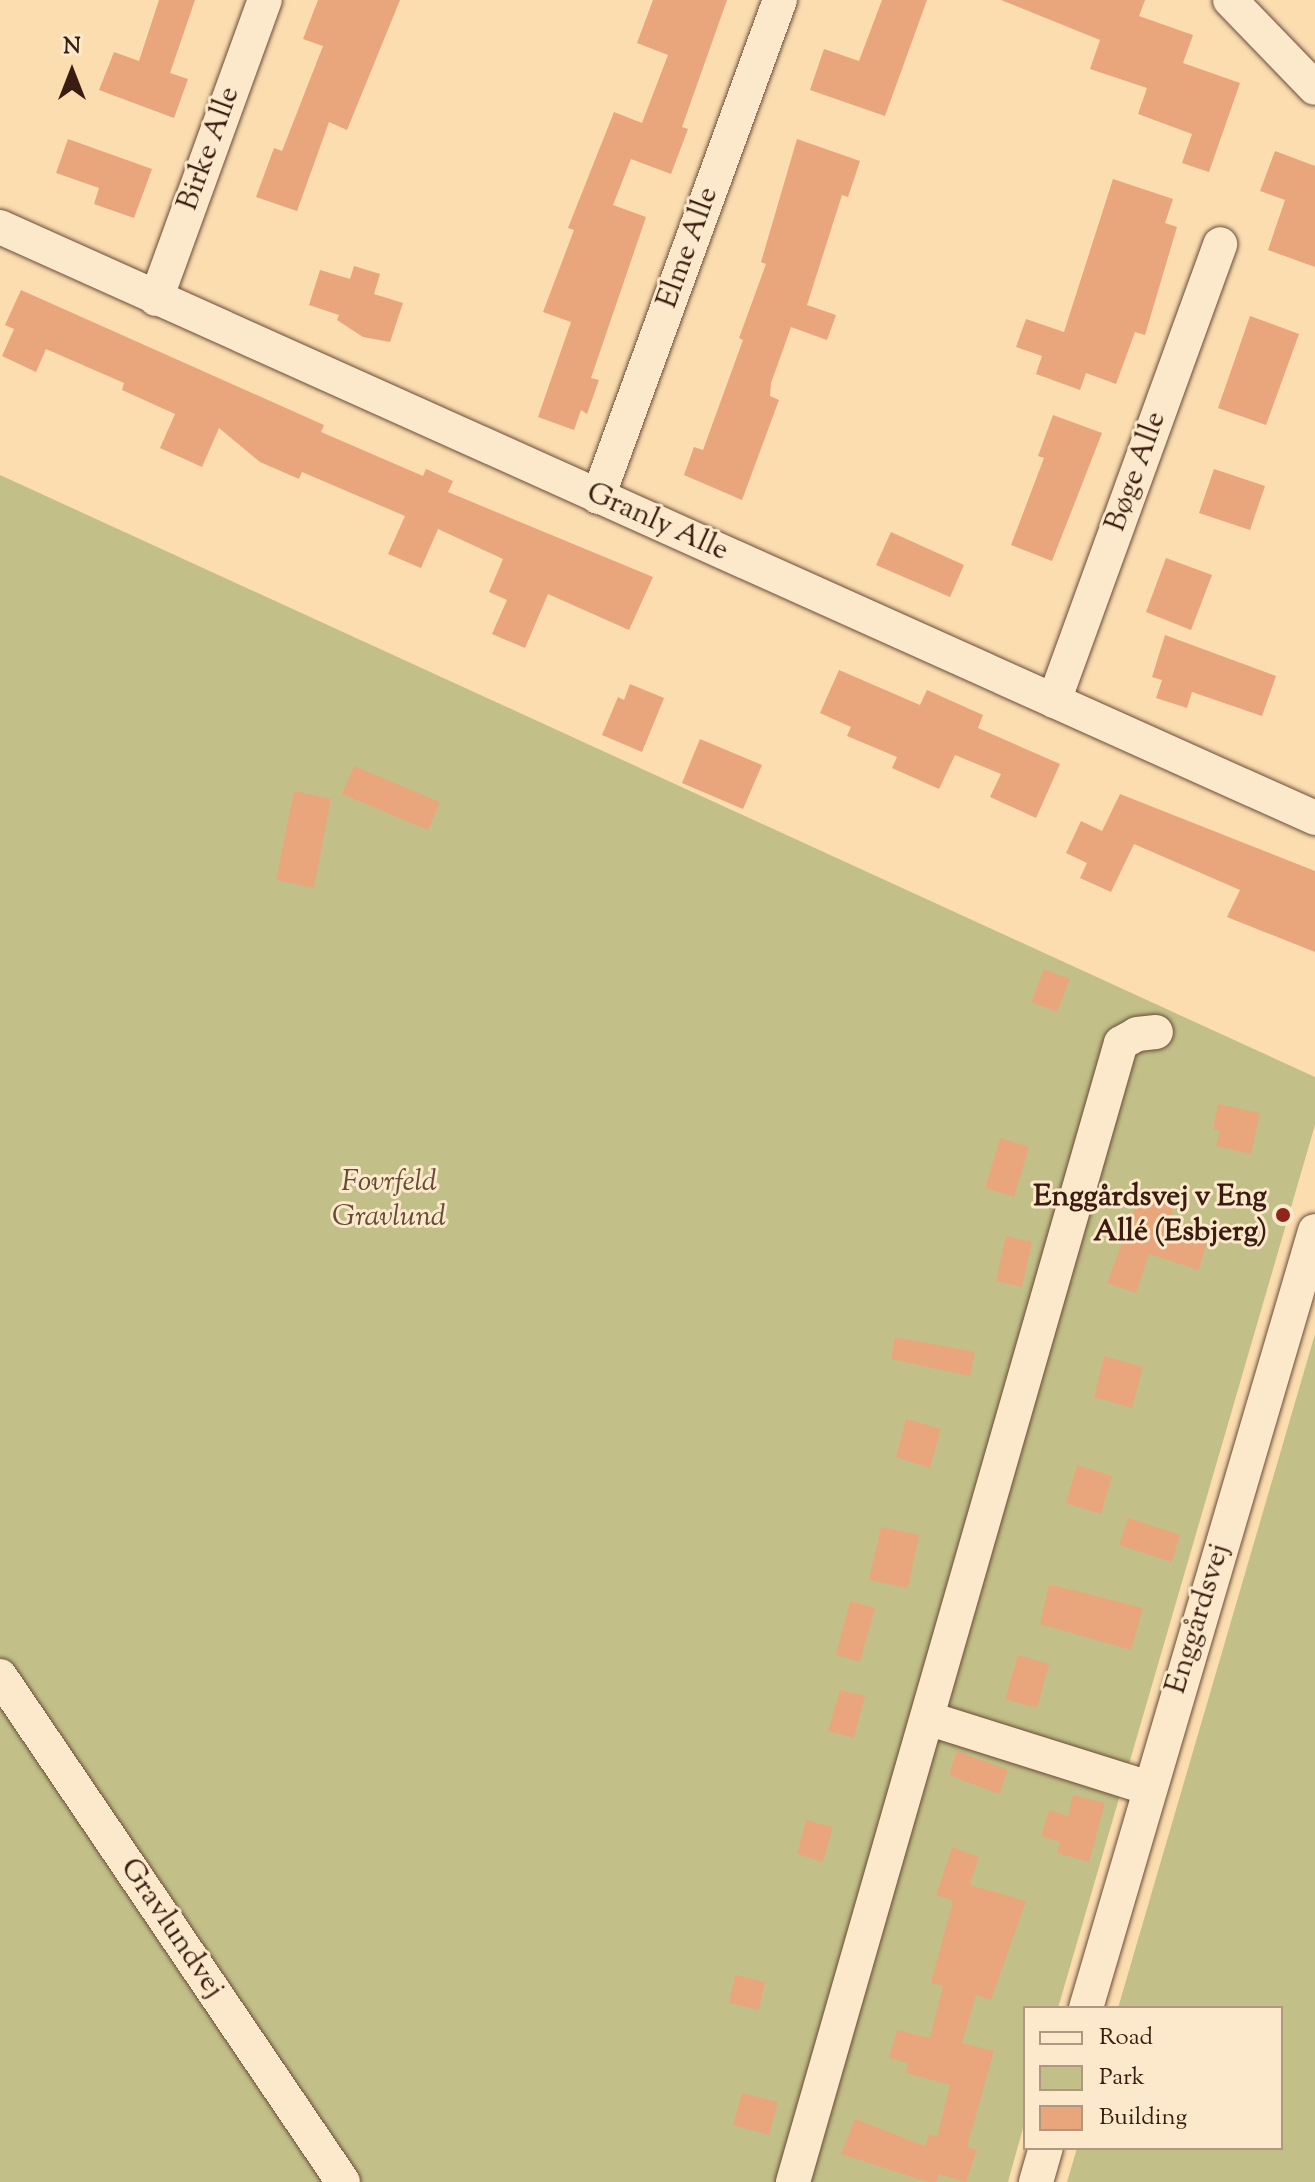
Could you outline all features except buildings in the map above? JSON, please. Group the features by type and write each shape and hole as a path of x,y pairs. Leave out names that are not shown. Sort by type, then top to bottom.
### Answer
{"street":[{"name":"Birke Alle","path":"156,299 265,0"},
{"name":"Elme Alle","path":"598,497 780,0"},
{"path":"1230,0 1315,88"},
{"name":"Granly Alle","path":"0,227 1315,818"},
{"name":"Bøge Alle","path":"1054,701 1220,244"},
{"path":"793,2182 930,1719 1121,1043 1137,1034 1156,1032"},
{"name":"Enggårdsvej","path":"1087,2006 1315,1231"},
{"name":"Gravlundvej","path":"0,1676 343,2182"},
{"path":"930,1719 1149,1788"},
{"path":"1036,2182 1045,2150"}],"green space":[{"name":"Fovrfeld Gravlund","path":"0,475 1315,1077 1315,1125 1059,2006 1023,2006 1023,2128 1008,2182 0,2182"},
{"path":"1315,1334 1315,2182 1067,2182 1076,2150 1283,2150 1283,2006 1119,2006"}],"place":[{"name":"Enggårdsvej v Eng Allé (Esbjerg)","path":"1283,1215"}]}
